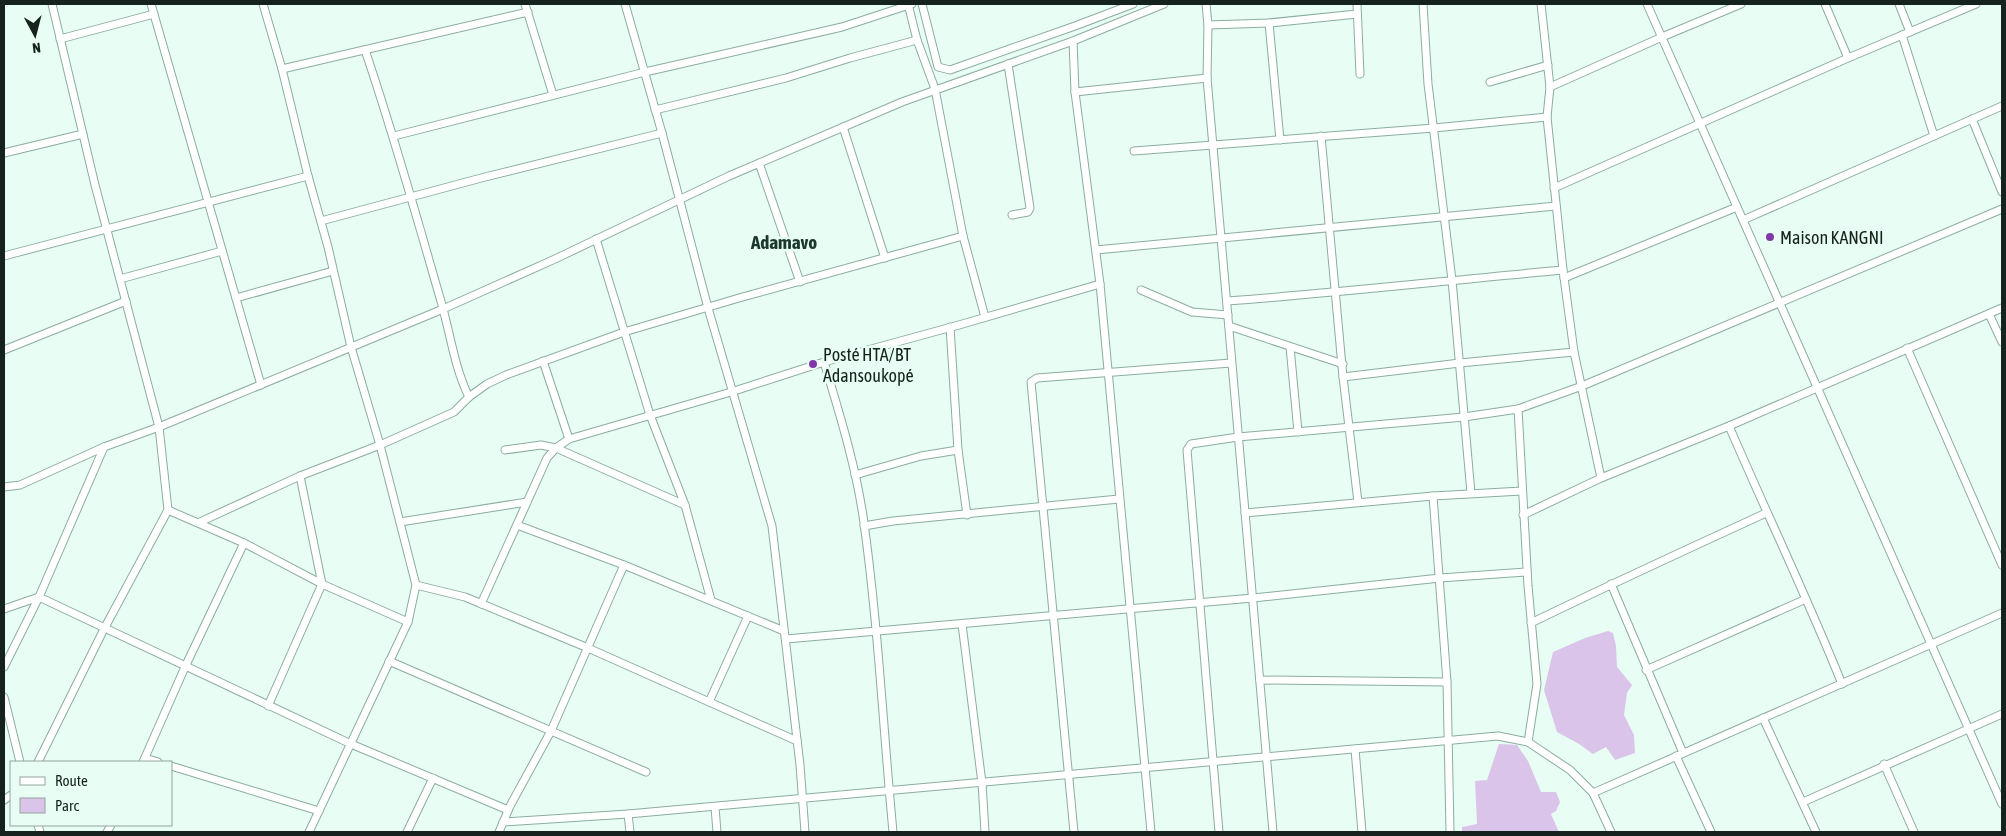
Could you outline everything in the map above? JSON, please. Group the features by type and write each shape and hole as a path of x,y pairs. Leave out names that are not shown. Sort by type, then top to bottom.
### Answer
{"street":[{"path":"38,761 104,629 168,510 159,427 107,230 52,4"},
{"path":"151,4 261,385"},
{"path":"263,4 282,69 351,348 380,445 416,585 408,622 309,832"},
{"path":"525,4 553,95"},
{"path":"625,4 662,133 731,392 772,526 797,742 805,832"},
{"path":"394,136 645,72 842,28 909,4 917,40 935,89 963,236 986,318"},
{"path":"922,4 938,67 950,70 1133,4"},
{"path":"4,487 20,485 104,447 159,427 351,348 596,240 679,198 843,127 935,89 1073,41 1164,4"},
{"path":"1206,4 1208,24 1207,78 1273,832"},
{"path":"1357,4 1360,74"},
{"path":"1423,4 1428,84 1452,280 1471,494"},
{"path":"1541,4 1550,87 1546,117 1564,274 1574,352 1601,478"},
{"path":"1647,4 2002,804"},
{"path":"1550,87 1741,4"},
{"path":"1825,4 1848,58"},
{"path":"1899,4 1910,32"},
{"path":"1554,188 1848,58 1976,4"},
{"path":"282,69 528,12"},
{"path":"60,39 154,14"},
{"path":"1208,24 1269,23 1357,14"},
{"path":"1269,23 1280,140"},
{"path":"1902,35 1934,136"},
{"path":"655,110 786,78 917,40"},
{"path":"1073,41 1075,92 1100,284 1151,832"},
{"path":"365,50 394,136 410,197 444,308 462,383 469,397"},
{"path":"1008,64 1030,208 1028,212 1012,215"},
{"path":"1490,82 1548,65"},
{"path":"1075,92 1207,78"},
{"path":"1743,220 2002,106"},
{"path":"1134,151 1434,128 1546,117"},
{"path":"1972,120 2002,192"},
{"path":"843,127 885,258"},
{"path":"320,221 485,176 662,133"},
{"path":"4,153 83,134"},
{"path":"1321,136 1343,377 1358,502"},
{"path":"759,163 800,282"},
{"path":"4,256 308,176"},
{"path":"1096,250 1556,206"},
{"path":"1227,301 1336,293 1452,280 1564,274 1737,207"},
{"path":"1219,832 1188,446 1194,442 1464,417 1518,409 1582,386 2002,209"},
{"path":"200,522 300,476 380,445 454,412 469,397 487,384 543,361 624,332 963,236"},
{"path":"596,240 650,415 685,505 711,600"},
{"path":"120,279 222,251"},
{"path":"236,298 333,271"},
{"path":"482,604 547,458 556,448 569,439 731,392 824,362 986,318 1100,284"},
{"path":"1141,290 1192,312 1228,315"},
{"path":"4,350 126,302"},
{"path":"1523,515 1601,478 1729,426 2002,308"},
{"path":"1989,314 2002,342"},
{"path":"1229,326 1343,364"},
{"path":"950,327 958,450 967,515"},
{"path":"1290,347 1298,432"},
{"path":"1907,348 2002,565"},
{"path":"1343,377 1574,352"},
{"path":"543,361 569,439"},
{"path":"824,362 843,424 864,526 877,632 893,832"},
{"path":"1074,832 1031,382 1037,378 1232,363"},
{"path":"1518,409 1523,515 1537,684 1528,742"},
{"path":"1729,426 1766,513 1817,623 1842,684"},
{"path":"505,450 541,445 556,448 685,505"},
{"path":"4,667 39,598 104,447"},
{"path":"854,475 921,456 958,450"},
{"path":"268,706 322,584 300,476"},
{"path":"1245,513 1433,496 1522,491"},
{"path":"1433,496 1446,682 1450,832"},
{"path":"864,526 892,521 1119,499"},
{"path":"400,522 528,502"},
{"path":"168,510 200,522 322,584 408,622"},
{"path":"1531,623 1766,513"},
{"path":"517,525 711,600 785,635 877,632 1054,614 1252,598 1440,578 1527,572"},
{"path":"144,760 185,667 244,543"},
{"path":"499,832 508,810 551,731 624,565"},
{"path":"1611,584 1711,832"},
{"path":"416,585 465,597 482,604 588,648 797,742"},
{"path":"4,609 39,598 351,744 508,810"},
{"path":"1646,670 1806,600"},
{"path":"1593,793 2002,613"},
{"path":"709,702 748,616"},
{"path":"962,624 982,783 985,832"},
{"path":"390,661 646,772"},
{"path":"1260,680 1446,682"},
{"path":"4,697 20,761"},
{"path":"1803,802 1884,764 2002,714"},
{"path":"1763,718 1816,832"},
{"path":"503,822 715,807 1498,736 1528,742 1570,770 1593,793 1611,832"},
{"path":"1355,749 1362,832"},
{"path":"1884,764 1914,832"},
{"path":"172,766 319,811"},
{"path":"407,832 433,778"},
{"path":"715,807 717,832"},
{"path":"628,814 630,832"}],"green space":[{"path":"1608,631 1613,633 1617,667 1632,685 1627,693 1624,715 1634,735 1635,753 1615,760 1606,747 1593,754 1557,732 1544,690 1553,652 1585,638"},
{"path":"1499,744 1517,745 1528,761 1541,792 1556,792 1560,802 1556,811 1551,814 1559,832 1462,832 1462,827 1477,824 1475,781 1487,780"}],"place":[{"name":"Maison KANGNI","path":"1770,237"},
{"name":"Posté HTA/BT Adansoukopé","path":"813,364"}],"district":[{"name":"Adamavo","path":"784,242"}]}
